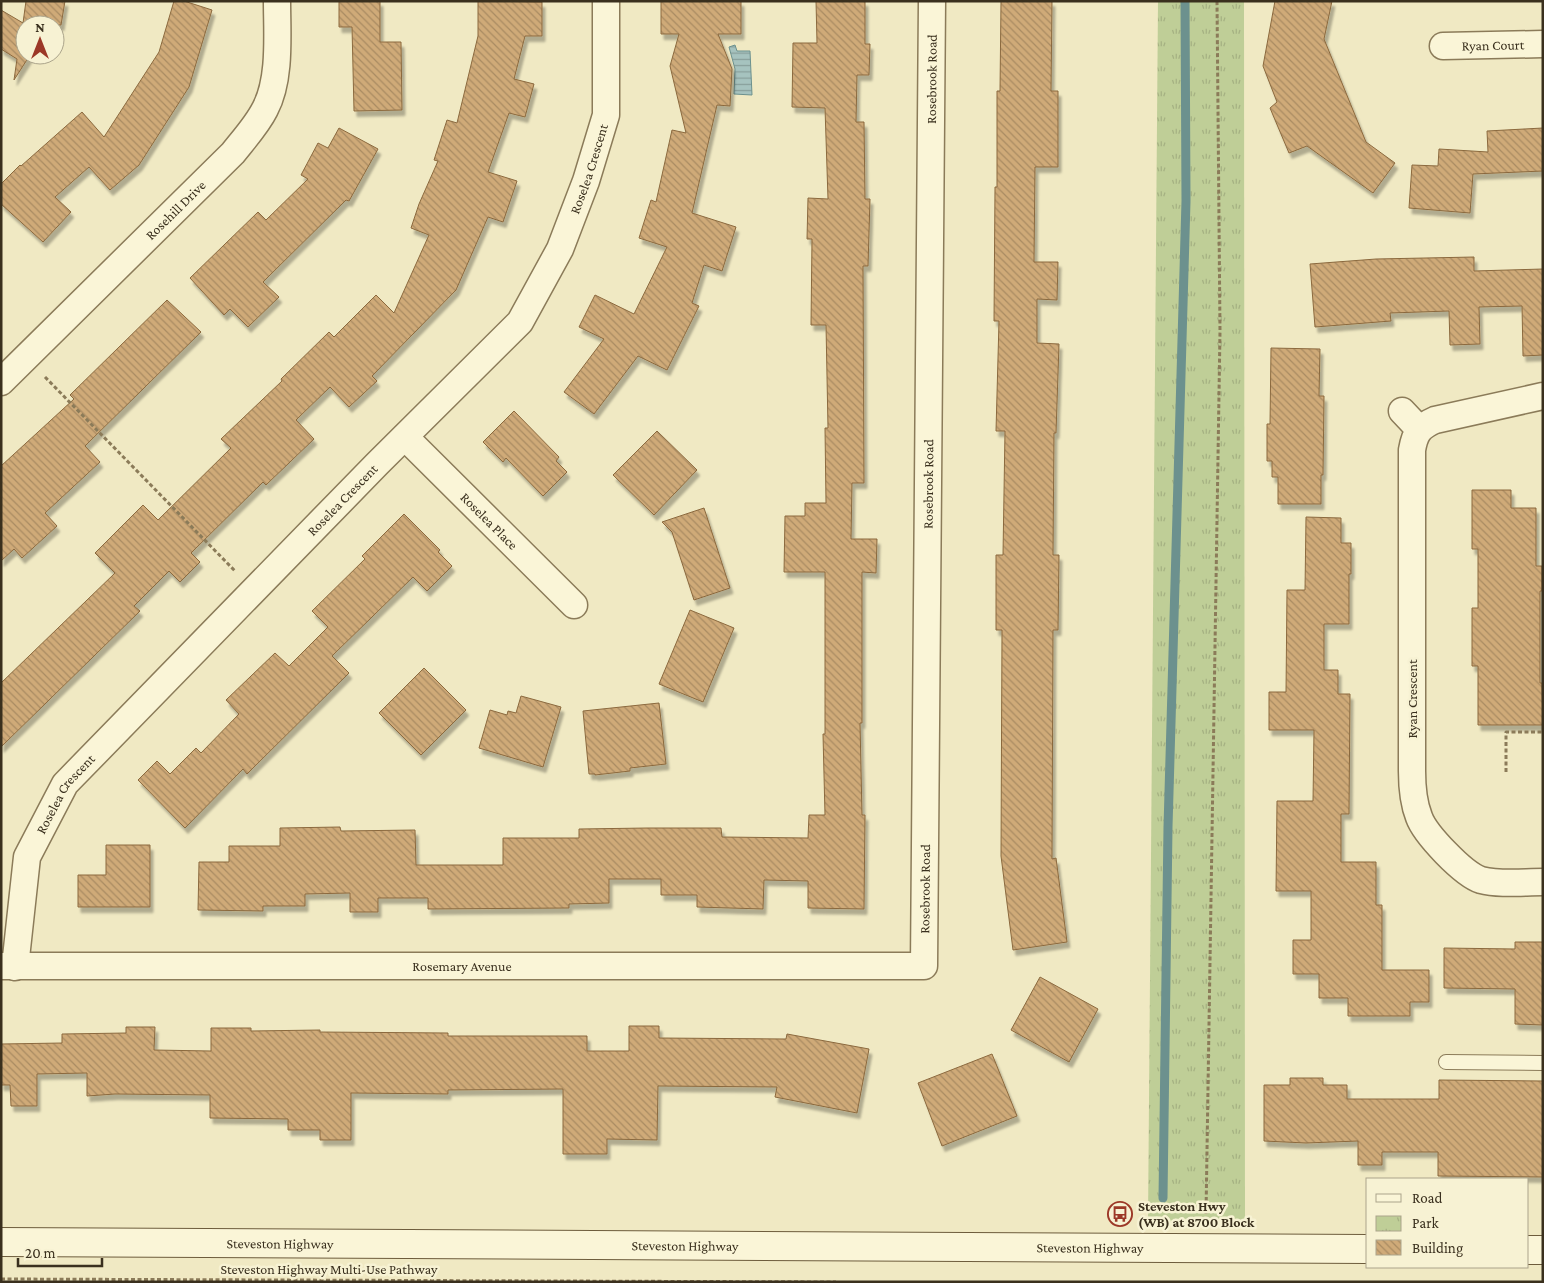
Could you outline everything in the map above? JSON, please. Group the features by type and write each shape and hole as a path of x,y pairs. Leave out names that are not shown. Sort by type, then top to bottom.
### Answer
{"main road":[{"name":"Steveston Highway","path":"1,1242 1366,1249"},
{"path":"1529,1250 1543,1250"}],"street":[{"name":"Rosehill Drive","path":"1,382 233,153 253,128 266,108 276,68 277,1"},
{"name":"Roselea Crescent","path":"8,966 27,858 64,784 520,322 560,249 586,181 606,115 606,1"},
{"name":"Rosebrook Road","path":"924,966 932,1"},
{"name":"Ryan Court","path":"1443,46 1543,44"},
{"name":"Ryan Crescent","path":"1543,396 1435,420 1410,420 1414,441 1412,450 1412,784 1415,806 1425,829 1466,871 1478,879 1490,882 1543,882"},
{"name":"Roselea Place","path":"405,437 574,605"},
{"name":"Rosemary Avenue","path":"8,966 924,966"}],"lane":[{"path":"1446,1062 1543,1063"}],"path":[{"path":"1206,1214 1220,331 1217,1"},
{"path":"45,376 236,572"},
{"path":"1506,772 1506,732 1543,732"},
{"name":"Steveston Highway Multi-Use Pathway","path":"1,1279 836,1282"}],"green space":[{"path":"1158,1 1244,1 1245,1223 1148,1223"}],"water":[{"path":"735,45 737,51 750,51 752,95 734,94 735,69 729,47"}],"building":[{"path":"26,1 65,1 63,15 24,15"},
{"path":"174,1 184,1 212,10 189,87 139,165 110,190 89,167 55,197 71,212 43,242 1,204 1,184 20,165 82,112 104,137 159,52"},
{"path":"339,1 380,1 380,42 401,42 402,110 354,111 352,27 339,27"},
{"path":"478,1 542,2 542,36 525,36 514,79 534,84 525,117 509,113 488,172 517,181 503,222 488,217 456,290 372,376 377,381 349,407 330,387 296,420 314,439 266,485 263,482 191,553 200,562 180,582 169,571 134,606 140,611 1,747 1,683 115,573 95,553 143,505 158,520 231,448 221,439 282,381 281,379 329,332 334,337 376,295 394,313 429,235 411,228 419,204 438,161 434,160 447,120 457,123 478,36"},
{"path":"661,1 741,1 741,34 718,34 732,69 730,106 717,105 692,213 736,227 722,271 704,265 692,303 699,306 667,370 638,356 594,414 564,392 604,339 579,327 595,295 634,314 667,247 639,238 651,200 656,202 672,130 686,133 670,66 679,34 661,34"},
{"path":"816,1 865,1 865,44 870,44 869,75 857,75 856,122 864,122 865,199 870,199 868,266 863,266 864,483 852,483 851,539 877,539 876,573 862,572 862,723 860,723 862,815 865,815 864,909 808,908 808,881 764,880 763,909 697,907 697,895 661,895 661,879 609,879 609,903 569,904 569,908 428,909 428,898 378,898 378,912 350,912 350,893 305,894 305,906 263,906 263,911 198,910 199,862 229,862 229,846 280,846 280,828 340,827 341,831 415,830 416,865 503,865 503,838 579,838 579,829 721,828 722,837 808,838 809,815 825,815 823,734 825,734 825,572 784,572 785,516 805,516 805,503 826,503 825,428 828,428 826,325 811,325 812,239 807,239 808,198 828,199 825,108 792,107 793,43 817,43"},
{"path":"1001,1 1052,1 1051,91 1058,91 1058,167 1035,167 1034,262 1058,262 1057,300 1037,299 1037,343 1059,344 1056,433 1054,433 1053,555 1059,555 1058,630 1053,630 1052,859 1056,858 1067,942 1013,950 1001,856 1002,630 996,630 996,555 1003,555 1005,431 996,431 999,321 994,321 997,91 1000,91"},
{"path":"1275,1 1332,1 1324,39 1366,142 1395,163 1373,193 1307,146 1289,153 1270,108 1277,102 1263,66"},
{"path":"1,10 15,18 15,58 1,49"},
{"path":"16,65 24,65 14,80"},
{"path":"339,128 378,149 349,201 346,200 263,282 279,297 248,327 230,309 224,315 190,278 258,212 266,220 308,179 301,175 318,143 328,148"},
{"path":"1543,128 1543,171 1473,174 1470,213 1409,208 1412,165 1438,166 1439,149 1488,152 1487,131"},
{"path":"1474,257 1474,271 1543,269 1543,355 1523,356 1522,306 1479,307 1480,344 1450,345 1449,311 1390,313 1391,321 1315,327 1310,264 1376,259"},
{"path":"167,300 201,332 85,446 100,462 45,513 57,526 22,558 14,549 1,561 1,466 74,399 70,395"},
{"path":"1271,348 1320,349 1319,396 1324,396 1321,504 1278,504 1278,477 1272,477 1272,461 1267,461 1267,424 1270,424"},
{"path":"514,411 559,457 556,461 567,472 543,496 506,458 503,462 483,442"},
{"path":"657,431 697,470 654,515 613,475"},
{"path":"1472,490 1511,490 1511,508 1536,508 1536,566 1542,566 1542,591 1540,591 1540,683 1542,683 1543,725 1478,725 1478,666 1472,666 1472,608 1478,608 1478,549 1472,549"},
{"path":"704,508 730,588 694,600 672,532 662,522"},
{"path":"404,514 440,550 438,552 452,566 427,591 413,577 332,656 349,673 247,774 243,769 185,828 138,780 157,761 170,774 196,748 201,753 239,714 226,700 275,653 289,666 328,627 312,611 365,559 362,556"},
{"path":"1306,517 1341,518 1341,543 1351,543 1349,624 1324,624 1324,670 1338,670 1338,694 1350,694 1349,814 1341,814 1341,862 1376,862 1376,905 1382,905 1382,970 1429,970 1429,1002 1410,1002 1410,1016 1348,1016 1348,998 1319,998 1319,974 1293,974 1293,940 1311,940 1311,891 1276,891 1277,801 1313,801 1314,730 1269,730 1269,692 1286,692 1287,590 1305,590"},
{"path":"690,610 734,628 703,702 659,684"},
{"path":"424,668 466,710 421,755 379,713"},
{"path":"521,696 561,707 543,767 479,748 490,710 507,715 508,711 516,713"},
{"path":"659,703 666,764 630,768 630,771 589,774 583,711"},
{"path":"106,845 150,845 150,907 78,907 78,875 106,875"},
{"path":"1515,942 1543,942 1543,1025 1515,1024 1515,989 1444,988 1444,948 1515,949"},
{"path":"1040,977 1098,1009 1069,1062 1011,1030"},
{"path":"629,1026 659,1026 659,1038 786,1039 787,1034 869,1049 857,1113 775,1097 777,1087 658,1086 657,1140 607,1139 607,1154 563,1154 563,1089 448,1090 448,1094 351,1093 351,1140 320,1140 320,1130 288,1130 288,1119 210,1118 210,1095 115,1094 87,1096 87,1073 37,1074 37,1106 11,1106 10,1085 1,1085 1,1044 62,1043 62,1034 126,1033 126,1027 155,1027 154,1050 211,1051 211,1028 251,1028 251,1031 320,1030 320,1032 448,1033 448,1036 587,1036 587,1051 629,1051"},
{"path":"992,1054 1017,1116 942,1146 918,1083"},
{"path":"1290,1078 1323,1078 1323,1085 1347,1085 1347,1099 1439,1099 1439,1080 1543,1081 1543,1177 1438,1176 1438,1152 1382,1152 1382,1165 1358,1165 1358,1141 1306,1143 1264,1141 1264,1085 1290,1085"}],"waterway":[{"path":"1163,1198 1168,827 1186,201 1185,1"}],"place":[{"name":"Steveston Hwy (WB) at 8700 Block","path":"1120,1214"}]}
